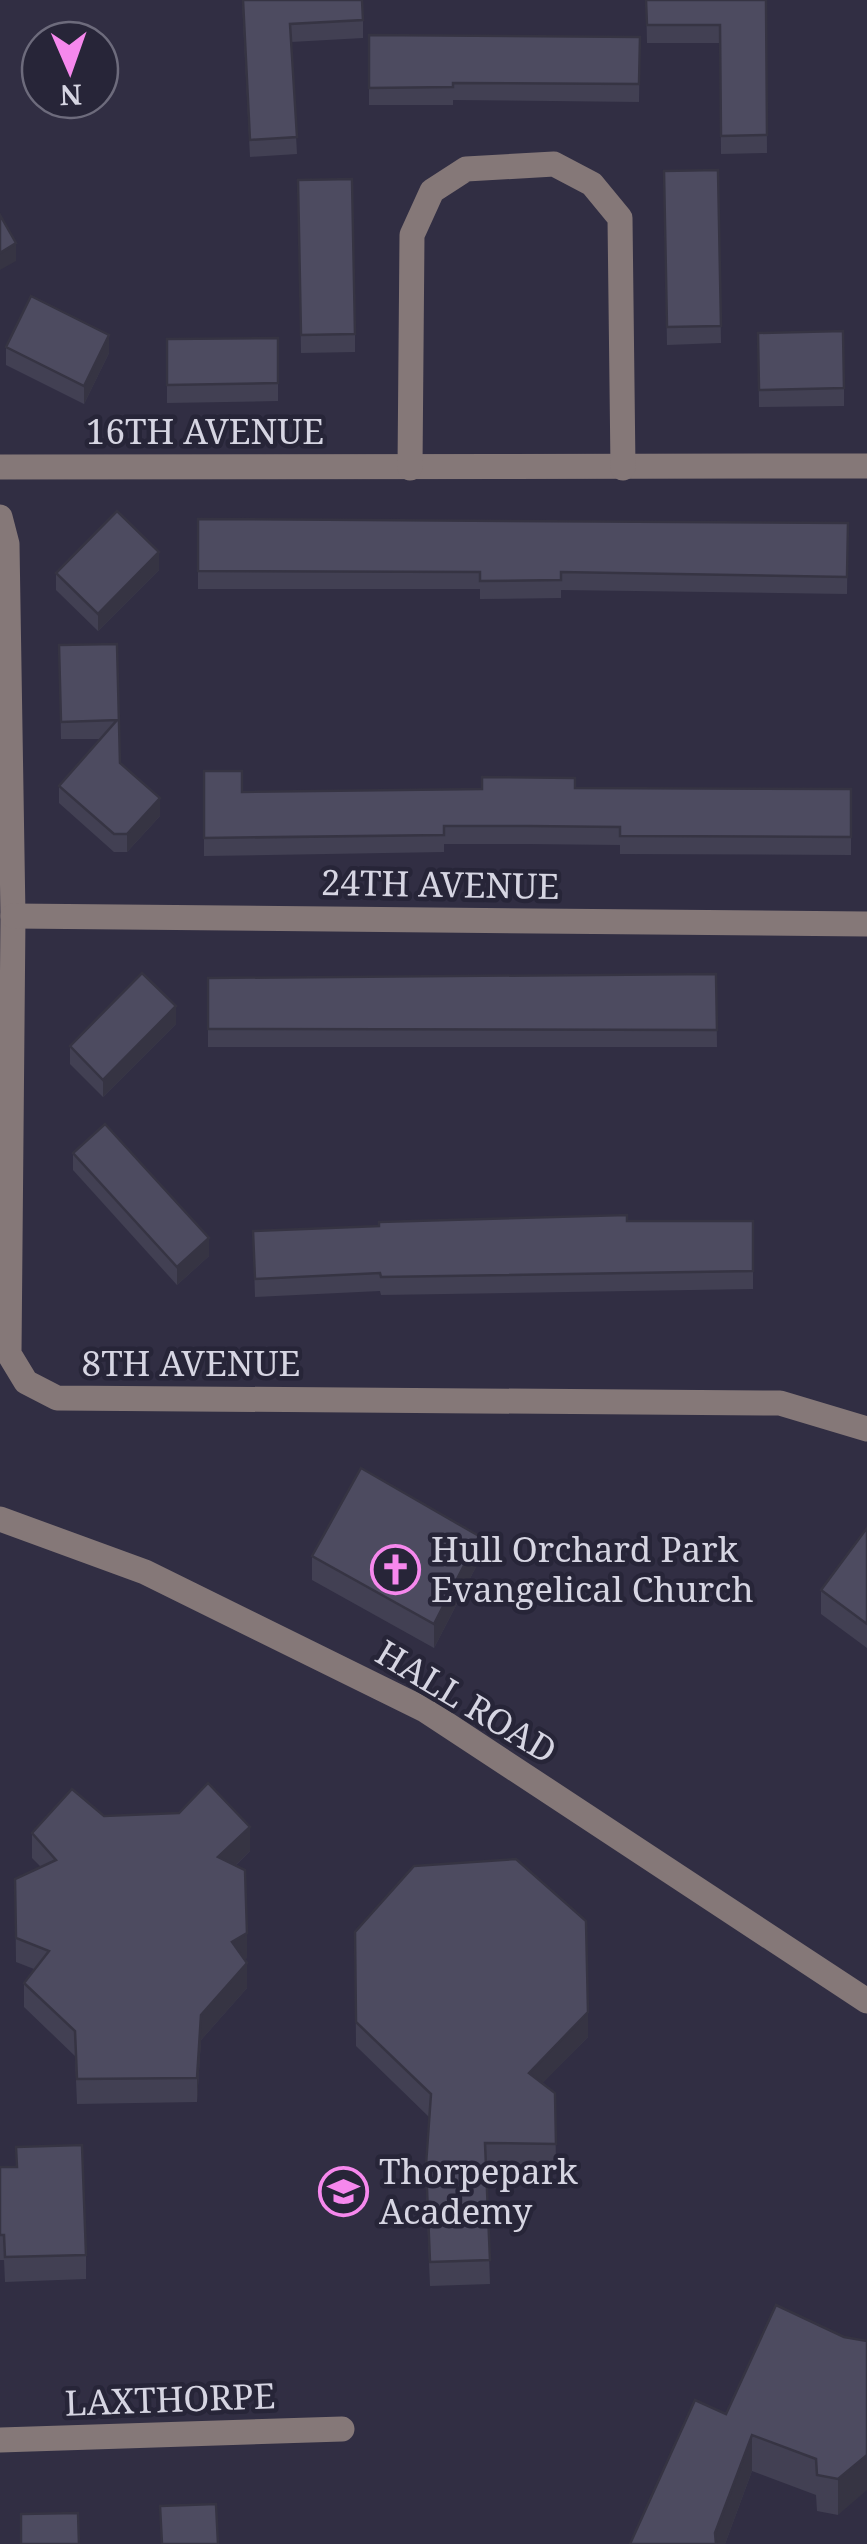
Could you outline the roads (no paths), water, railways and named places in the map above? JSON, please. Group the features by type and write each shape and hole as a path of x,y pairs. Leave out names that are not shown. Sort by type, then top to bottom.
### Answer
{"street":[{"path":"410,468 412,235 432,191 466,168 554,164 592,184 620,218 623,468"},
{"name":"16TH AVENUE","path":"0,467 867,466"},
{"name":"8TH AVENUE","path":"0,517 7,544 13,916 9,1354 26,1382 58,1398 780,1403 867,1428"},
{"name":"24TH AVENUE","path":"13,916 867,924"},
{"name":"HALL ROAD","path":"0,1519 145,1572 425,1710 867,2001"},
{"name":"LAXTHORPE","path":"0,2440 342,2430"}],"place":[{"name":"Hull Orchard Park Evangelical Church","path":"396,1570"},
{"name":"Thorpepark Academy","path":"344,2192"}]}
